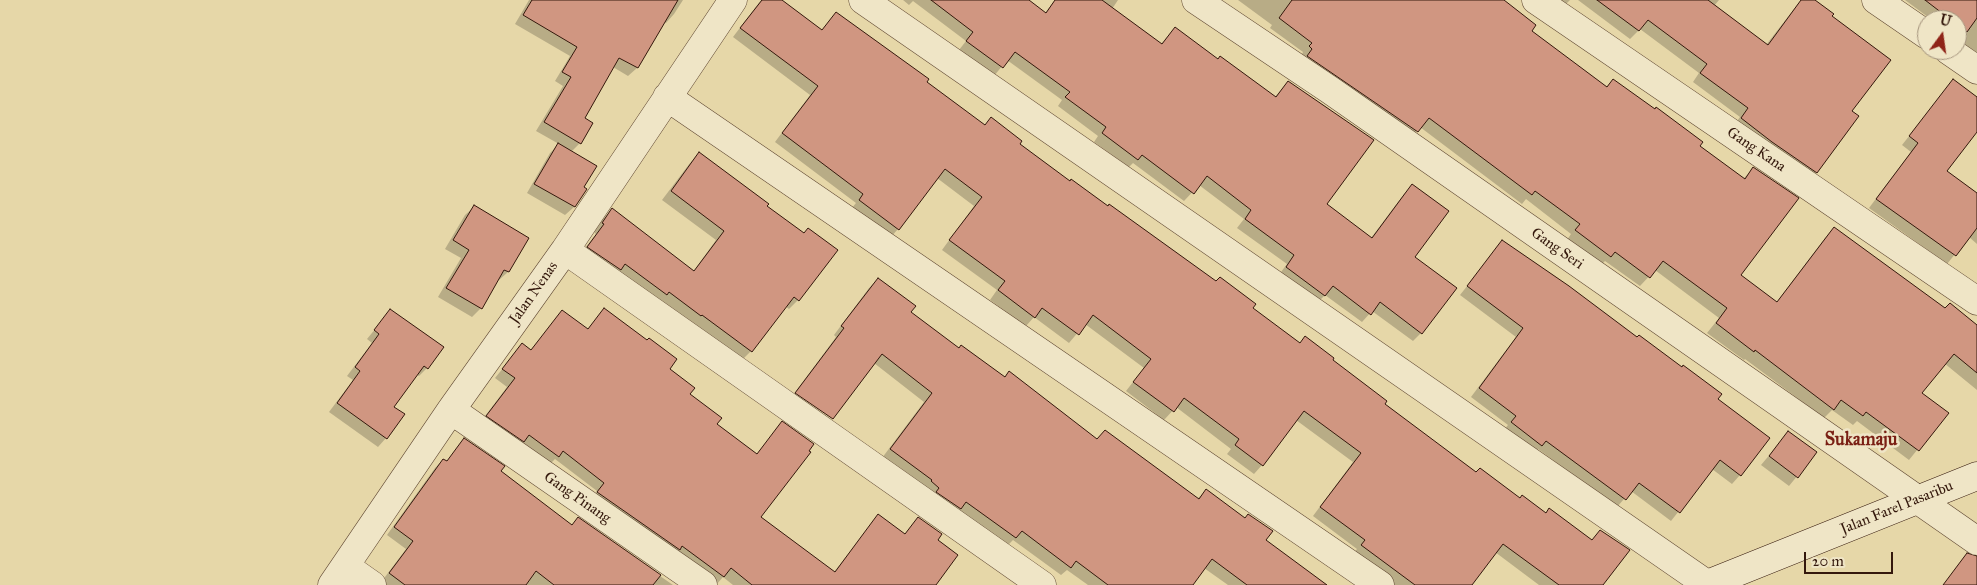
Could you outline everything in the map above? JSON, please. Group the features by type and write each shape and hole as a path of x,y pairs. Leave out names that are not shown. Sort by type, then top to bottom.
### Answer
{"street":[{"name":"Jalan Nenas","path":"339,575 451,410 565,250 733,0"},
{"path":"863,0 1707,585"},
{"name":"Gang Seri","path":"1196,0 1338,96 1977,541"},
{"name":"Gang Kana","path":"1536,0 1977,301"},
{"path":"1876,0 1917,28"},
{"path":"1962,60 1977,70"},
{"path":"668,97 1380,585"},
{"path":"565,250 1042,585"},
{"name":"Gang Pinang","path":"451,410 703,585"},
{"name":"Jalan Farel Pasaribu","path":"1707,585 1977,476"},
{"path":"339,575 372,585"}],"building":[{"path":"532,0 678,0 638,68 619,58 585,118 593,123 581,144 544,122 571,77 562,72 577,47 523,15"},
{"path":"762,0 782,0 822,30 836,12 929,79 927,82 985,125 991,117 1022,141 1020,144 1070,181 1071,179 1108,206 1109,204 1216,281 1220,277 1256,304 1253,308 1300,343 1305,336 1387,401 1385,404 1476,472 1480,468 1520,498 1522,495 1546,513 1549,508 1592,540 1600,530 1630,550 1603,585 1559,585 1503,544 1472,585 1415,585 1361,545 1365,540 1320,507 1361,453 1304,411 1263,466 1235,445 1239,439 1184,398 1174,412 1133,382 1151,359 1093,315 1079,335 1042,308 1035,318 998,290 1005,281 949,240 982,197 945,169 899,230 859,200 863,194 782,133 818,86 740,28"},
{"path":"931,0 1029,0 1046,13 1055,0 1102,0 1162,44 1175,27 1218,59 1220,56 1276,97 1288,81 1374,140 1327,204 1372,238 1412,184 1449,211 1415,257 1457,288 1422,334 1380,302 1371,315 1333,286 1325,296 1286,267 1294,255 1245,219 1251,210 1207,176 1194,194 1142,155 1138,160 1102,133 1106,127 1065,97 1070,92 1015,52 1003,68 966,41 973,32"},
{"path":"1292,0 1504,0 1536,25 1532,31 1607,87 1613,79 1655,109 1656,107 1703,142 1700,146 1745,179 1753,167 1799,198 1741,275 1777,302 1834,227 1945,308 1950,303 1977,325 1977,373 1954,354 1922,393 1949,413 1919,451 1866,412 1863,416 1841,400 1834,410 1716,323 1727,308 1663,261 1650,278 1615,252 1611,257 1575,230 1580,224 1535,191 1532,195 1429,118 1418,132 1307,56 1312,49 1309,46 1312,43 1279,18"},
{"path":"1597,0 1708,0 1768,45 1801,0 1815,0 1834,14 1832,16 1891,60 1852,111 1859,116 1817,173 1741,118 1748,108 1700,73 1707,64 1648,20 1639,31"},
{"path":"1925,0 1977,0 1977,18 1967,32 1967,10 1938,10"},
{"path":"1953,79 1977,97 1977,132 1947,171 1977,193 1977,228 1956,256 1876,199 1918,143 1909,136"},
{"path":"558,143 597,166 584,187 587,189 575,207 534,184"},
{"path":"699,152 769,204 767,206 804,233 808,228 838,250 799,301 794,297 752,352 669,292 667,295 625,264 621,270 587,247 604,224 602,223 612,208 694,271 724,231 671,191"},
{"path":"474,205 529,238 509,272 504,270 482,309 446,288 469,250 453,240"},
{"path":"1502,240 1569,286 1637,337 1639,335 1682,367 1683,365 1722,394 1718,399 1770,438 1741,476 1720,460 1680,513 1639,483 1626,500 1546,441 1542,446 1511,422 1516,416 1479,388 1523,328 1467,286"},
{"path":"878,278 916,306 911,312 959,348 961,345 1005,377 1009,371 1097,439 1105,430 1199,499 1206,489 1245,518 1248,514 1273,531 1266,540 1327,585 1247,585 1212,559 1193,585 1108,585 1076,561 1071,568 1022,531 1016,538 966,502 961,509 936,492 939,488 932,480 890,449 932,393 882,354 833,419 795,393 844,328 841,326"},
{"path":"604,308 647,340 649,338 677,359 670,369 695,388 690,394 722,418 717,424 757,454 782,421 814,444 809,451 811,452 761,517 835,572 878,514 905,534 918,517 942,534 938,540 958,555 936,585 752,585 731,568 724,577 682,546 680,550 597,492 604,483 563,451 559,457 529,435 524,442 486,416 515,378 502,369 522,343 531,350 562,310 588,329"},
{"path":"390,309 444,347 428,369 424,366 394,407 405,414 387,439 337,403 360,371 355,367 379,334 374,330"},
{"path":"1788,431 1817,452 1798,478 1769,456"},
{"path":"464,438 505,466 501,471 572,525 578,517 661,575 653,585 554,585 536,571 526,585 405,585 389,573 413,541 394,527 443,459 447,461"},
{"path":"1967,553 1977,556 1977,585 1943,585"}],"district":[{"name":"Sukamaju","path":"1861,441"}]}
